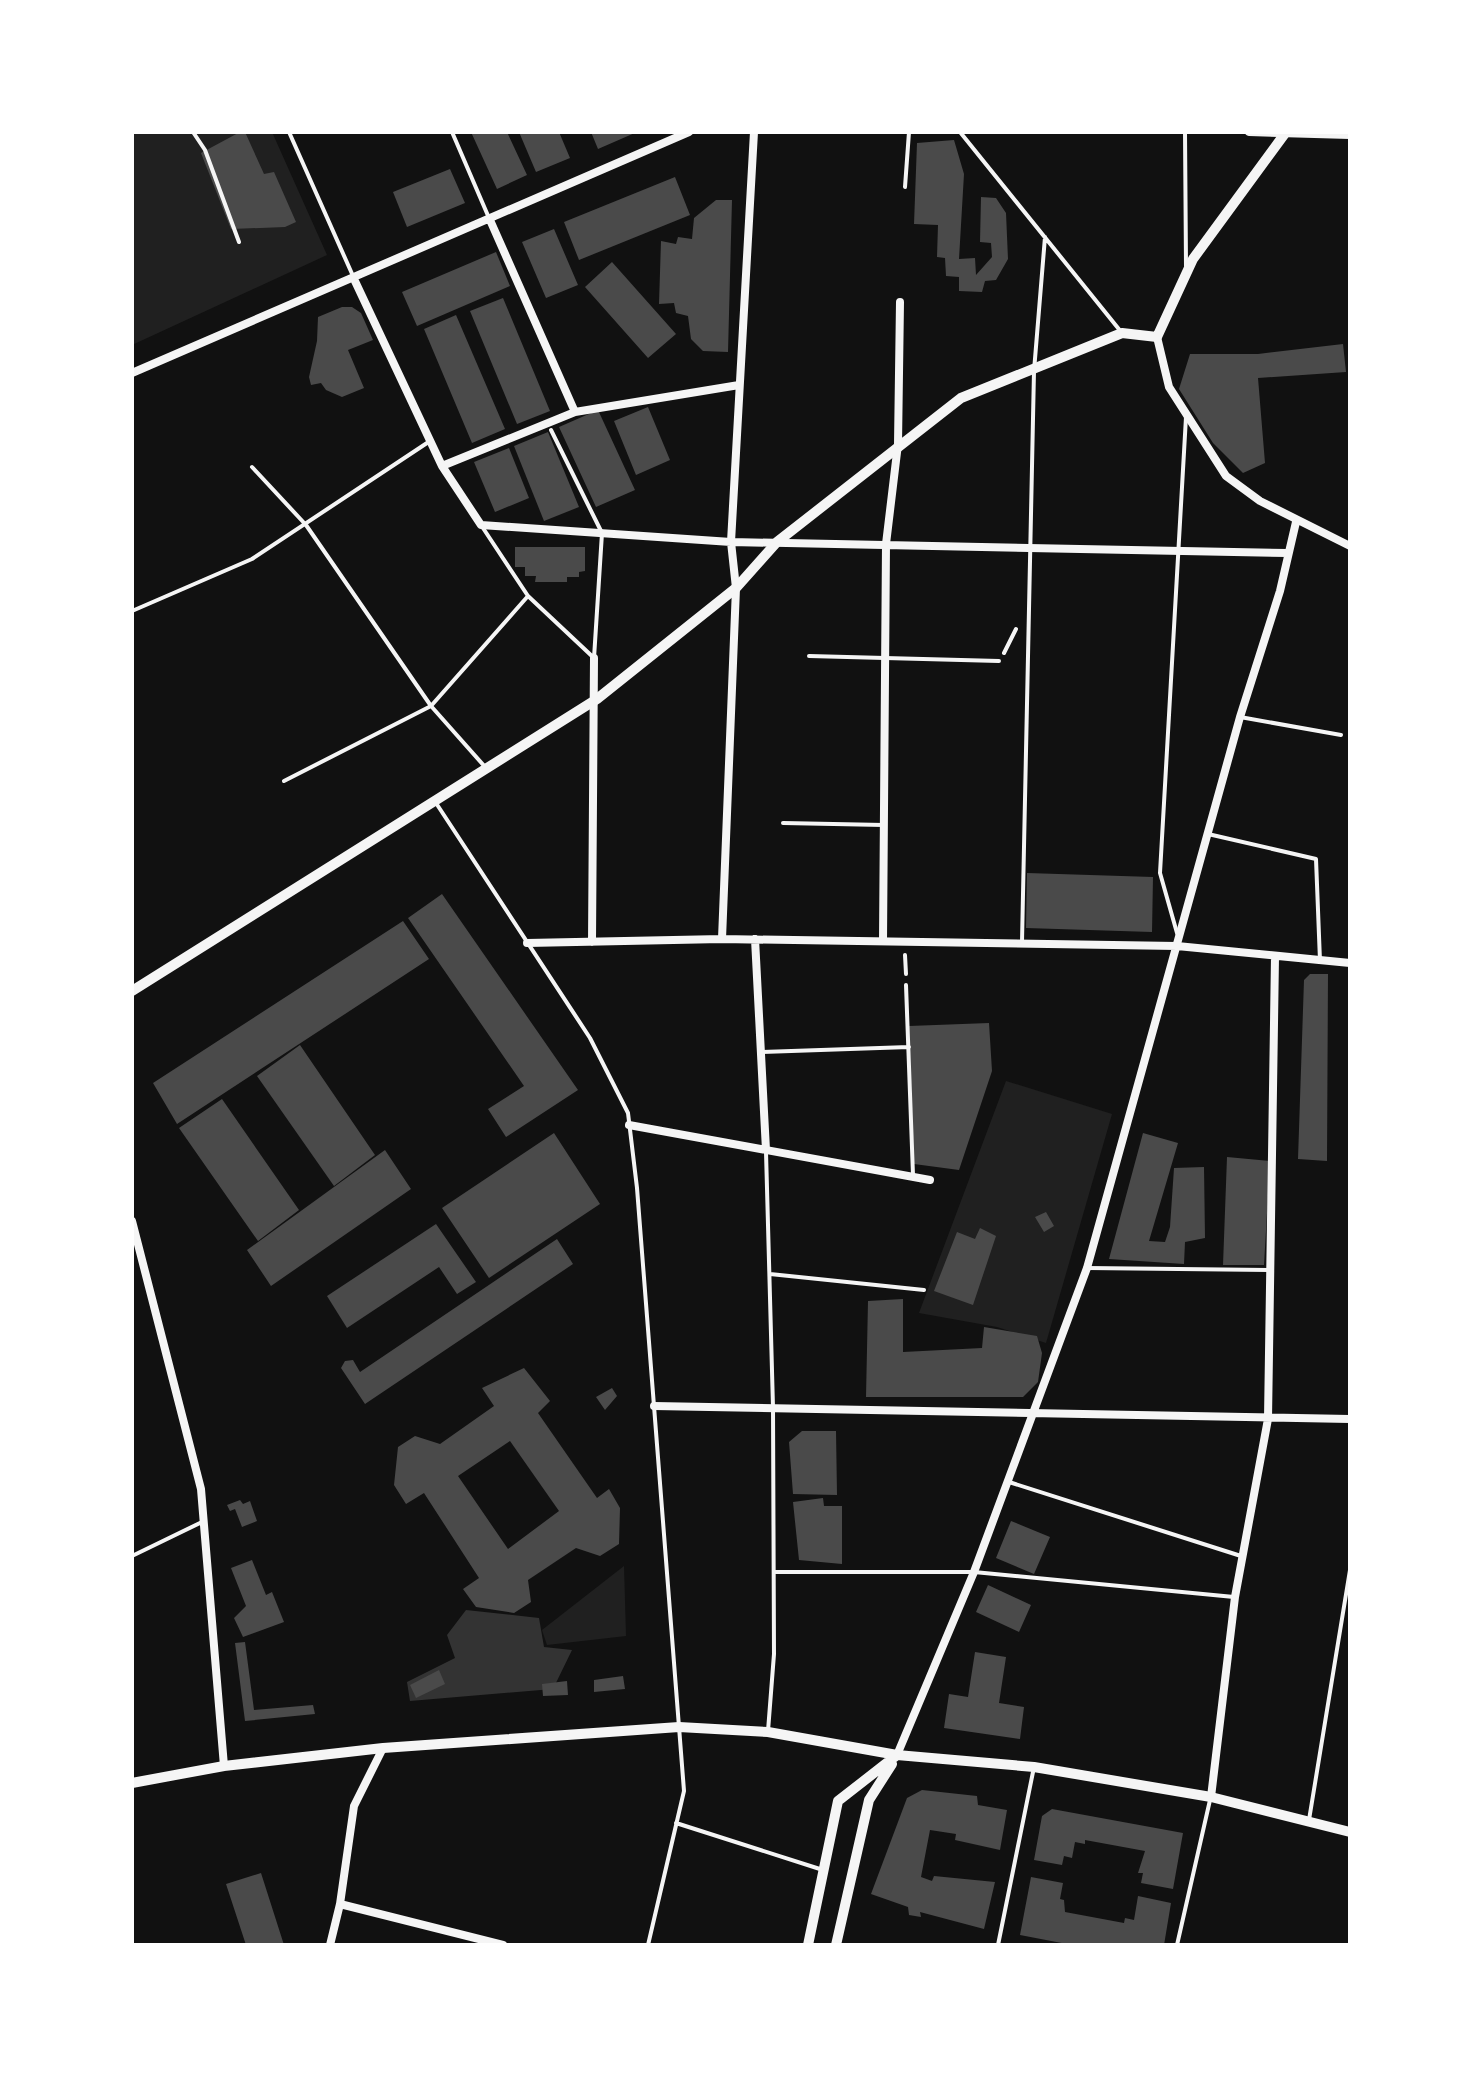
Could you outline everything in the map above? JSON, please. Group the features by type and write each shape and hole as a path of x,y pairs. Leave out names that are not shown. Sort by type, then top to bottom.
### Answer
{"street":[{"path":"132,373 689,132"},
{"path":"722,939 736,588 731,542 754,132"},
{"path":"1249,132 1350,135"},
{"path":"1285,132 1186,273 1157,337 1169,387 1226,476 1296,522 1350,546"},
{"path":"490,220 575,412"},
{"path":"354,279 442,466 481,525 731,542 886,544 1029,551 1287,553"},
{"path":"883,941 886,544 898,444 900,302"},
{"path":"132,991 595,701 736,588 777,542 898,444 961,398 1122,333 1157,337"},
{"path":"442,466 575,412 739,385"},
{"path":"836,1945 869,1800 897,1755 974,1572 1087,1268 1240,717 1280,591 1296,522"},
{"path":"592,942 594,658"},
{"path":"527,943 722,939 1178,943 1275,957 1350,963"},
{"path":"755,939 766,1150"},
{"path":"1211,1797 1235,1597 1268,1419 1275,957"},
{"path":"629,1125 930,1180"},
{"path":"132,1221 201,1489 224,1766"},
{"path":"654,1406 1033,1416 1350,1419"},
{"path":"132,1783 224,1766 383,1748 679,1727 768,1732 897,1755 1034,1767 1211,1797 1350,1832"},
{"path":"330,1945 340,1904 354,1806 383,1748"},
{"path":"808,1945 838,1801 897,1755"},
{"path":"340,1904 500,1945"}],"lane":[{"path":"289,132 354,279"},
{"path":"452,132 490,220"},
{"path":"905,187 909,132"},
{"path":"960,132 1122,333"},
{"path":"1185,132 1186,273"},
{"path":"1022,942 1034,371 1045,237"},
{"path":"1178,943 1160,873 1186,415"},
{"path":"551,430 602,533 594,658"},
{"path":"132,611 252,559 430,441"},
{"path":"252,467 306,525 431,706 487,769"},
{"path":"481,525 528,596 594,658"},
{"path":"284,781 431,706 528,596"},
{"path":"809,656 999,661"},
{"path":"1240,717 1341,735"},
{"path":"436,803 590,1038 628,1113 684,1791 648,1945"},
{"path":"783,823 884,825"},
{"path":"1208,834 1316,859 1320,962"},
{"path":"906,985 913,1177"},
{"path":"761,1052 909,1047"},
{"path":"766,1150 774,1572 774,1654 768,1732"},
{"path":"1087,1268 1271,1270"},
{"path":"770,1274 924,1290"},
{"path":"1007,1481 1242,1556"},
{"path":"132,1556 204,1521"},
{"path":"1309,1821 1350,1570"},
{"path":"774,1572 974,1572 1235,1597"},
{"path":"998,1945 1034,1767"},
{"path":"1177,1945 1211,1797"},
{"path":"676,1823 824,1870"}],"path":[{"path":"193,132 205,150 239,242"},
{"path":"999,661 1022,618 1028,617"},
{"path":"905,941 906,985"}],"shaded area":[{"path":"132,132 272,132 327,255 132,345"},
{"path":"1006,1081 1112,1114 1046,1343 997,1327 919,1313"},
{"path":"624,1566 626,1636 547,1645 542,1630"},
{"path":"466,1610 539,1618 544,1647 572,1650 553,1689 410,1701 407,1682 455,1658 447,1635"}],"building":[{"path":"245,132 264,174 274,172 296,222 285,227 231,229 201,153"},
{"path":"471,132 507,132 527,175 497,189"},
{"path":"519,132 559,132 570,158 536,172"},
{"path":"591,132 637,132 598,149"},
{"path":"954,140 964,174 959,259 975,258 976,275 992,257 991,243 980,242 981,197 996,198 1006,213 1008,259 996,280 985,281 982,292 959,291 959,277 946,276 945,258 937,257 938,225 914,224 917,143"},
{"path":"450,169 465,203 407,227 393,192"},
{"path":"675,177 690,215 579,260 564,222"},
{"path":"716,200 732,200 728,352 703,351 691,339 688,316 676,313 674,303 659,304 661,241 676,244 678,237 692,239 694,218"},
{"path":"554,229 578,285 546,298 522,242"},
{"path":"496,252 510,286 417,326 402,292"},
{"path":"612,262 676,334 648,358 585,287"},
{"path":"503,298 550,411 517,424 470,311"},
{"path":"342,307 352,307 361,313 373,340 348,350 364,388 342,397 326,390 321,383 311,385 309,377 317,341 318,317"},
{"path":"456,315 505,429 472,443 424,329"},
{"path":"1343,344 1346,372 1258,378 1265,463 1243,473 1213,443 1179,389 1190,354 1258,354"},
{"path":"648,407 670,460 636,475 614,421"},
{"path":"598,410 635,490 596,507 559,427"},
{"path":"548,432 579,507 544,521 514,446"},
{"path":"509,448 529,498 495,512 474,462"},
{"path":"515,547 585,547 585,571 579,572 579,577 567,577 567,582 535,582 536,576 525,576 525,567 515,567"},
{"path":"1027,873 1153,877 1152,932 1026,928"},
{"path":"442,894 578,1090 506,1137 488,1109 524,1086 408,918"},
{"path":"403,921 429,959 177,1124 153,1083"},
{"path":"1310,974 1328,974 1327,1161 1298,1159 1304,980"},
{"path":"989,1023 992,1071 959,1170 914,1164 909,1026"},
{"path":"300,1045 375,1155 334,1186 257,1076"},
{"path":"222,1099 299,1210 258,1241 179,1128"},
{"path":"554,1133 600,1204 489,1278 442,1208"},
{"path":"1143,1133 1178,1143 1149,1241 1165,1242 1170,1227 1174,1168 1204,1167 1205,1238 1185,1242 1184,1264 1109,1259"},
{"path":"385,1150 411,1189 271,1286 247,1250"},
{"path":"1227,1157 1270,1161 1264,1265 1223,1265"},
{"path":"1046,1212 1054,1226 1044,1232 1035,1217"},
{"path":"436,1224 476,1282 457,1294 439,1267 347,1328 327,1296"},
{"path":"980,1228 996,1236 973,1305 934,1291 957,1232 975,1239"},
{"path":"557,1239 573,1264 365,1404 341,1368 345,1361 353,1360 360,1372"},
{"path":"903,1299 903,1352 982,1348 984,1327 1037,1336 1042,1353 1038,1382 1023,1397 866,1397 868,1301"},
{"path":"524,1368 550,1401 538,1413 597,1498 609,1489 620,1508 619,1544 600,1556 576,1548 528,1580 531,1602 514,1613 476,1607 463,1589 479,1578 424,1493 406,1504 394,1485 398,1447 415,1436 440,1444 494,1406 482,1388","holes":["510,1441 559,1511 508,1549 458,1476"]},
{"path":"612,1388 617,1396 605,1410 596,1397"},
{"path":"802,1431 836,1431 837,1495 793,1494 789,1442"},
{"path":"823,1498 824,1506 842,1506 842,1564 799,1560 793,1502"},
{"path":"240,1500 243,1504 250,1501 257,1521 242,1527 235,1509 230,1511 227,1505"},
{"path":"1011,1521 1050,1537 1034,1574 996,1558"},
{"path":"252,1560 266,1595 272,1592 284,1622 243,1637 234,1618 246,1606 231,1568"},
{"path":"988,1585 1031,1605 1019,1632 976,1612"},
{"path":"245,1642 254,1710 313,1705 315,1714 245,1721 235,1643"},
{"path":"975,1652 1006,1657 999,1703 1024,1707 1020,1739 944,1728 949,1694 968,1697"},
{"path":"439,1670 445,1684 416,1698 410,1685"},
{"path":"623,1676 625,1689 594,1692 594,1680"},
{"path":"567,1681 568,1695 543,1696 542,1684"},
{"path":"922,1790 977,1796 978,1805 1007,1810 1000,1850 955,1840 956,1834 930,1830 921,1877 932,1881 934,1876 995,1882 984,1929 920,1912 921,1917 909,1915 908,1907 871,1894 907,1798"},
{"path":"1052,1809 1183,1833 1173,1889 1141,1883 1143,1873 1138,1873 1145,1851 1085,1840 1085,1844 1075,1842 1072,1858 1064,1856 1062,1865 1034,1860 1042,1816"},
{"path":"261,1873 284,1945 246,1945 226,1884"},
{"path":"1031,1877 1063,1883 1060,1899 1064,1900 1065,1912 1124,1923 1125,1918 1134,1920 1138,1896 1171,1903 1164,1945 1072,1945 1020,1935"}]}
